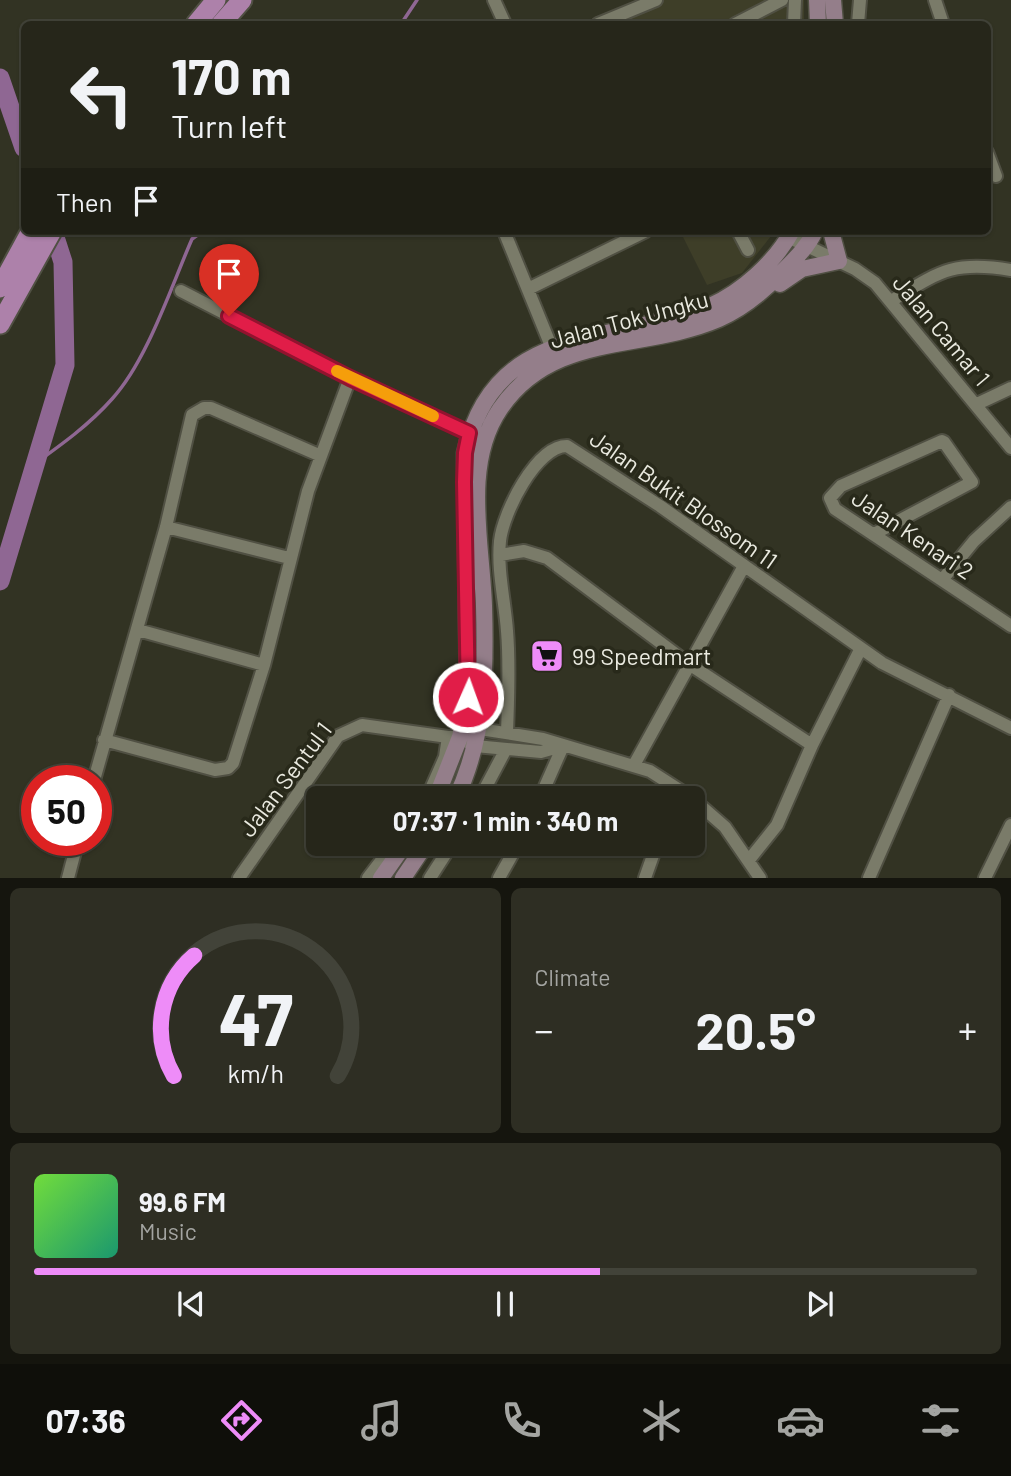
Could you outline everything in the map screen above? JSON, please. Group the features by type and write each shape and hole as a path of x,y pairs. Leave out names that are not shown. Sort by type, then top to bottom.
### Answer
{"main road":[{"path":"198,21 216,0"},
{"path":"817,0 818,21"},
{"path":"833,0 835,21"},
{"path":"224,21 241,1"},
{"path":"0,288 29,235"},
{"path":"0,324 49,235"},
{"name":"Jalan Tok Ungku","path":"440,786 468,697 465,453 469,433 481,410 506,377 522,363 551,346 710,305 732,295 751,279 789,235"},
{"path":"762,294 770,292 802,270 839,261 832,235"},
{"name":"Jalan Tok Ungku","path":"462,786 480,729 484,606 478,489 484,440 493,420 528,376 557,359 718,320 762,294 811,238"},
{"path":"381,877 396,856"},
{"path":"404,877 418,856"}],"street":[{"path":"494,0 504,21"},
{"path":"629,19 656,0"},
{"path":"741,21 782,0"},
{"path":"794,21 795,0"},
{"path":"858,21 860,0"},
{"path":"935,0 942,21"},
{"path":"991,163 996,176"},
{"path":"506,235 551,346"},
{"path":"614,235 618,244"},
{"path":"528,289 637,235"},
{"path":"740,235 748,250"},
{"name":"Jalan Camar 1","path":"811,238 839,261 875,283 1011,447"},
{"path":"891,301 938,273 959,266 984,265 1011,270"},
{"path":"181,291 350,378 469,433"},
{"path":"104,740 215,770 228,768 236,757 264,665 289,558 321,456 350,378"},
{"path":"977,404 1011,388"},
{"path":"98,765 166,527 189,423 197,411 211,408 321,456"},
{"name":"Jalan Kenari 2","path":"874,534 972,482 942,441 833,491 830,498 835,509 1011,626"},
{"name":"Jalan Bukit Blossom 11","path":"507,733 510,672 500,555 502,530 512,502 548,452 567,446 660,506 882,663 1011,728"},
{"path":"942,580 974,541 1011,506"},
{"path":"166,527 289,558"},
{"path":"500,555 524,551 547,558 689,664 812,745"},
{"path":"634,765 744,566"},
{"path":"138,630 264,665"},
{"path":"749,860 777,825 812,745 861,648"},
{"path":"869,877 949,695"},
{"name":"Jalan Sentul 1","path":"239,877 344,731 362,725 454,737"},
{"path":"432,786 454,737 480,729 543,739 634,765 650,771 673,786"},
{"path":"454,737 475,746 541,752 562,746"},
{"path":"545,786 562,746"},
{"path":"486,786 506,749"},
{"path":"705,810 725,827 760,877"},
{"path":"985,877 1011,825"},
{"path":"68,877 74,856"},
{"path":"368,877 385,856"},
{"path":"430,877 444,856"},
{"path":"499,877 511,856"},
{"path":"645,877 653,856"}],"shaded area":[{"path":"660,0 804,0 804,21 614,21"},
{"path":"682,235 772,235 742,273 707,285"}],"waterway":[{"path":"403,21 417,0"},
{"path":"0,78 21,139"},
{"path":"0,581 65,365 63,262 54,235"},
{"path":"33,465 94,417 125,383 157,323 192,239 198,235"}],"slow traffic":[{"path":"337,371 433,416"}],"place":[{"name":"99 Speedmart","path":"547,656"}],"route":[{"path":"229,316 350,378 469,433 464,482 468,697"}]}
